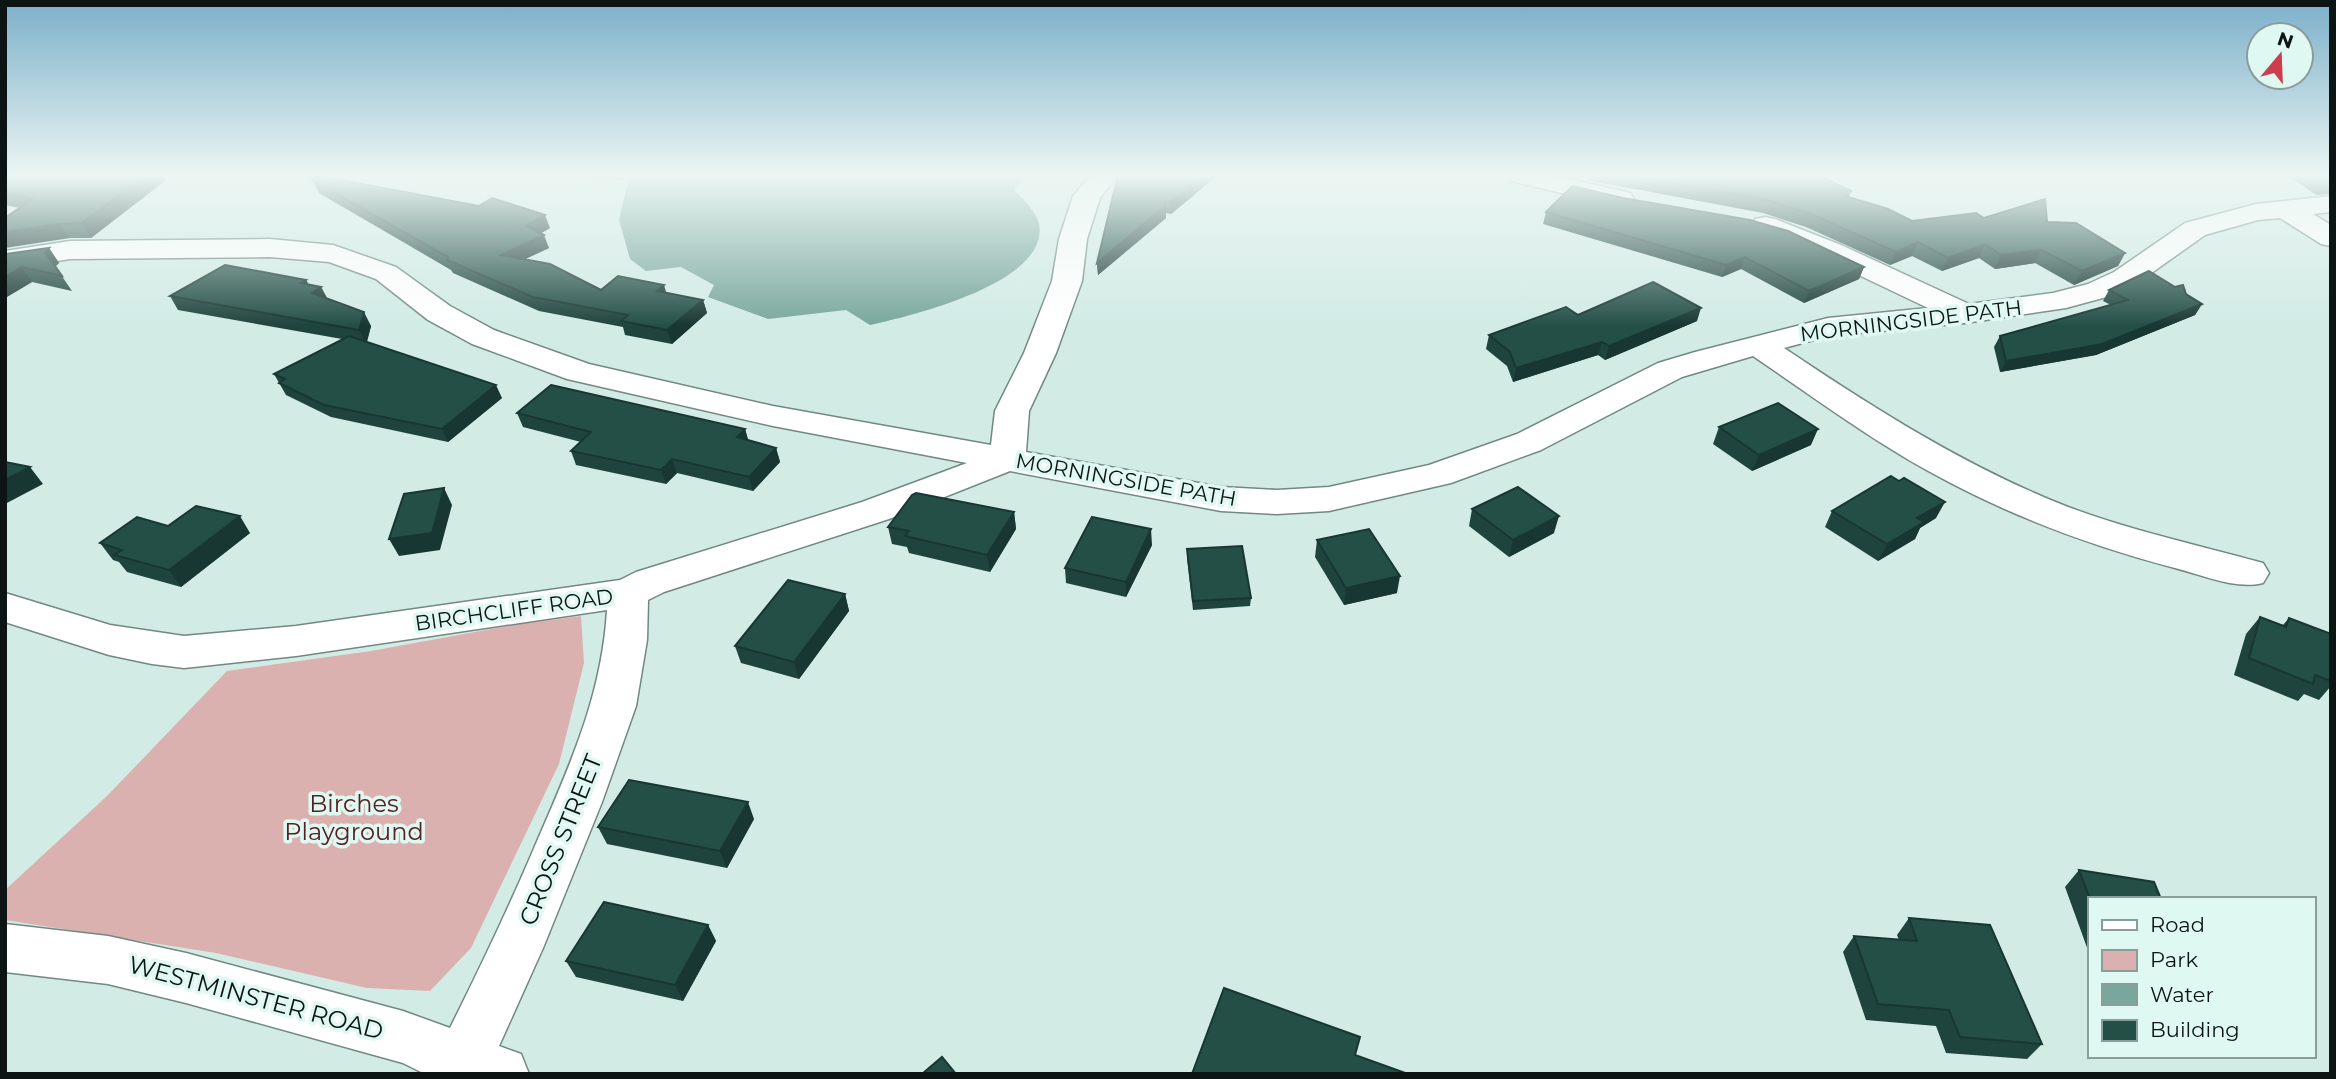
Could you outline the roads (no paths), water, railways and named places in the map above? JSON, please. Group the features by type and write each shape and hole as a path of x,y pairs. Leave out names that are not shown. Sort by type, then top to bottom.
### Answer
{"street":[{"path":"1007,459 1012,411 1040,354 1067,281 1078,225"},
{"path":"1762,225 1795,235 1965,314"},
{"name":"MORNINGSIDE PATH","path":"20,257 69,250 270,248 333,254 386,273 439,313 482,337 579,372 774,416 1221,499 1277,502 1329,499 1438,475 1529,442 1670,370 1758,345 1828,327 1965,314 2054,302 2099,290 2125,278 2195,229 2207,225"},
{"path":"2311,225 2331,238"},
{"path":"1758,345 1875,424 1959,471 2065,520 2145,547 2249,573"},
{"name":"BIRCHCLIFF ROAD","path":"5,607 110,640 152,649 184,652 296,641 628,593 650,582 870,512 965,478 1007,459"},
{"name":"CROSS STREET","path":"473,1069 614,706 626,640 628,593"},
{"name":"WESTMINSTER ROAD","path":"5,948 108,960 186,978 403,1037 473,1069"}],"water":[{"path":"621,225 1039,225 1037,245 1023,263 1001,280 944,305 870,325 846,310 768,319 708,297 714,285 681,267 646,271 630,259"}],"park label":[{"name":"Birches Playground","path":"354,818"}]}
